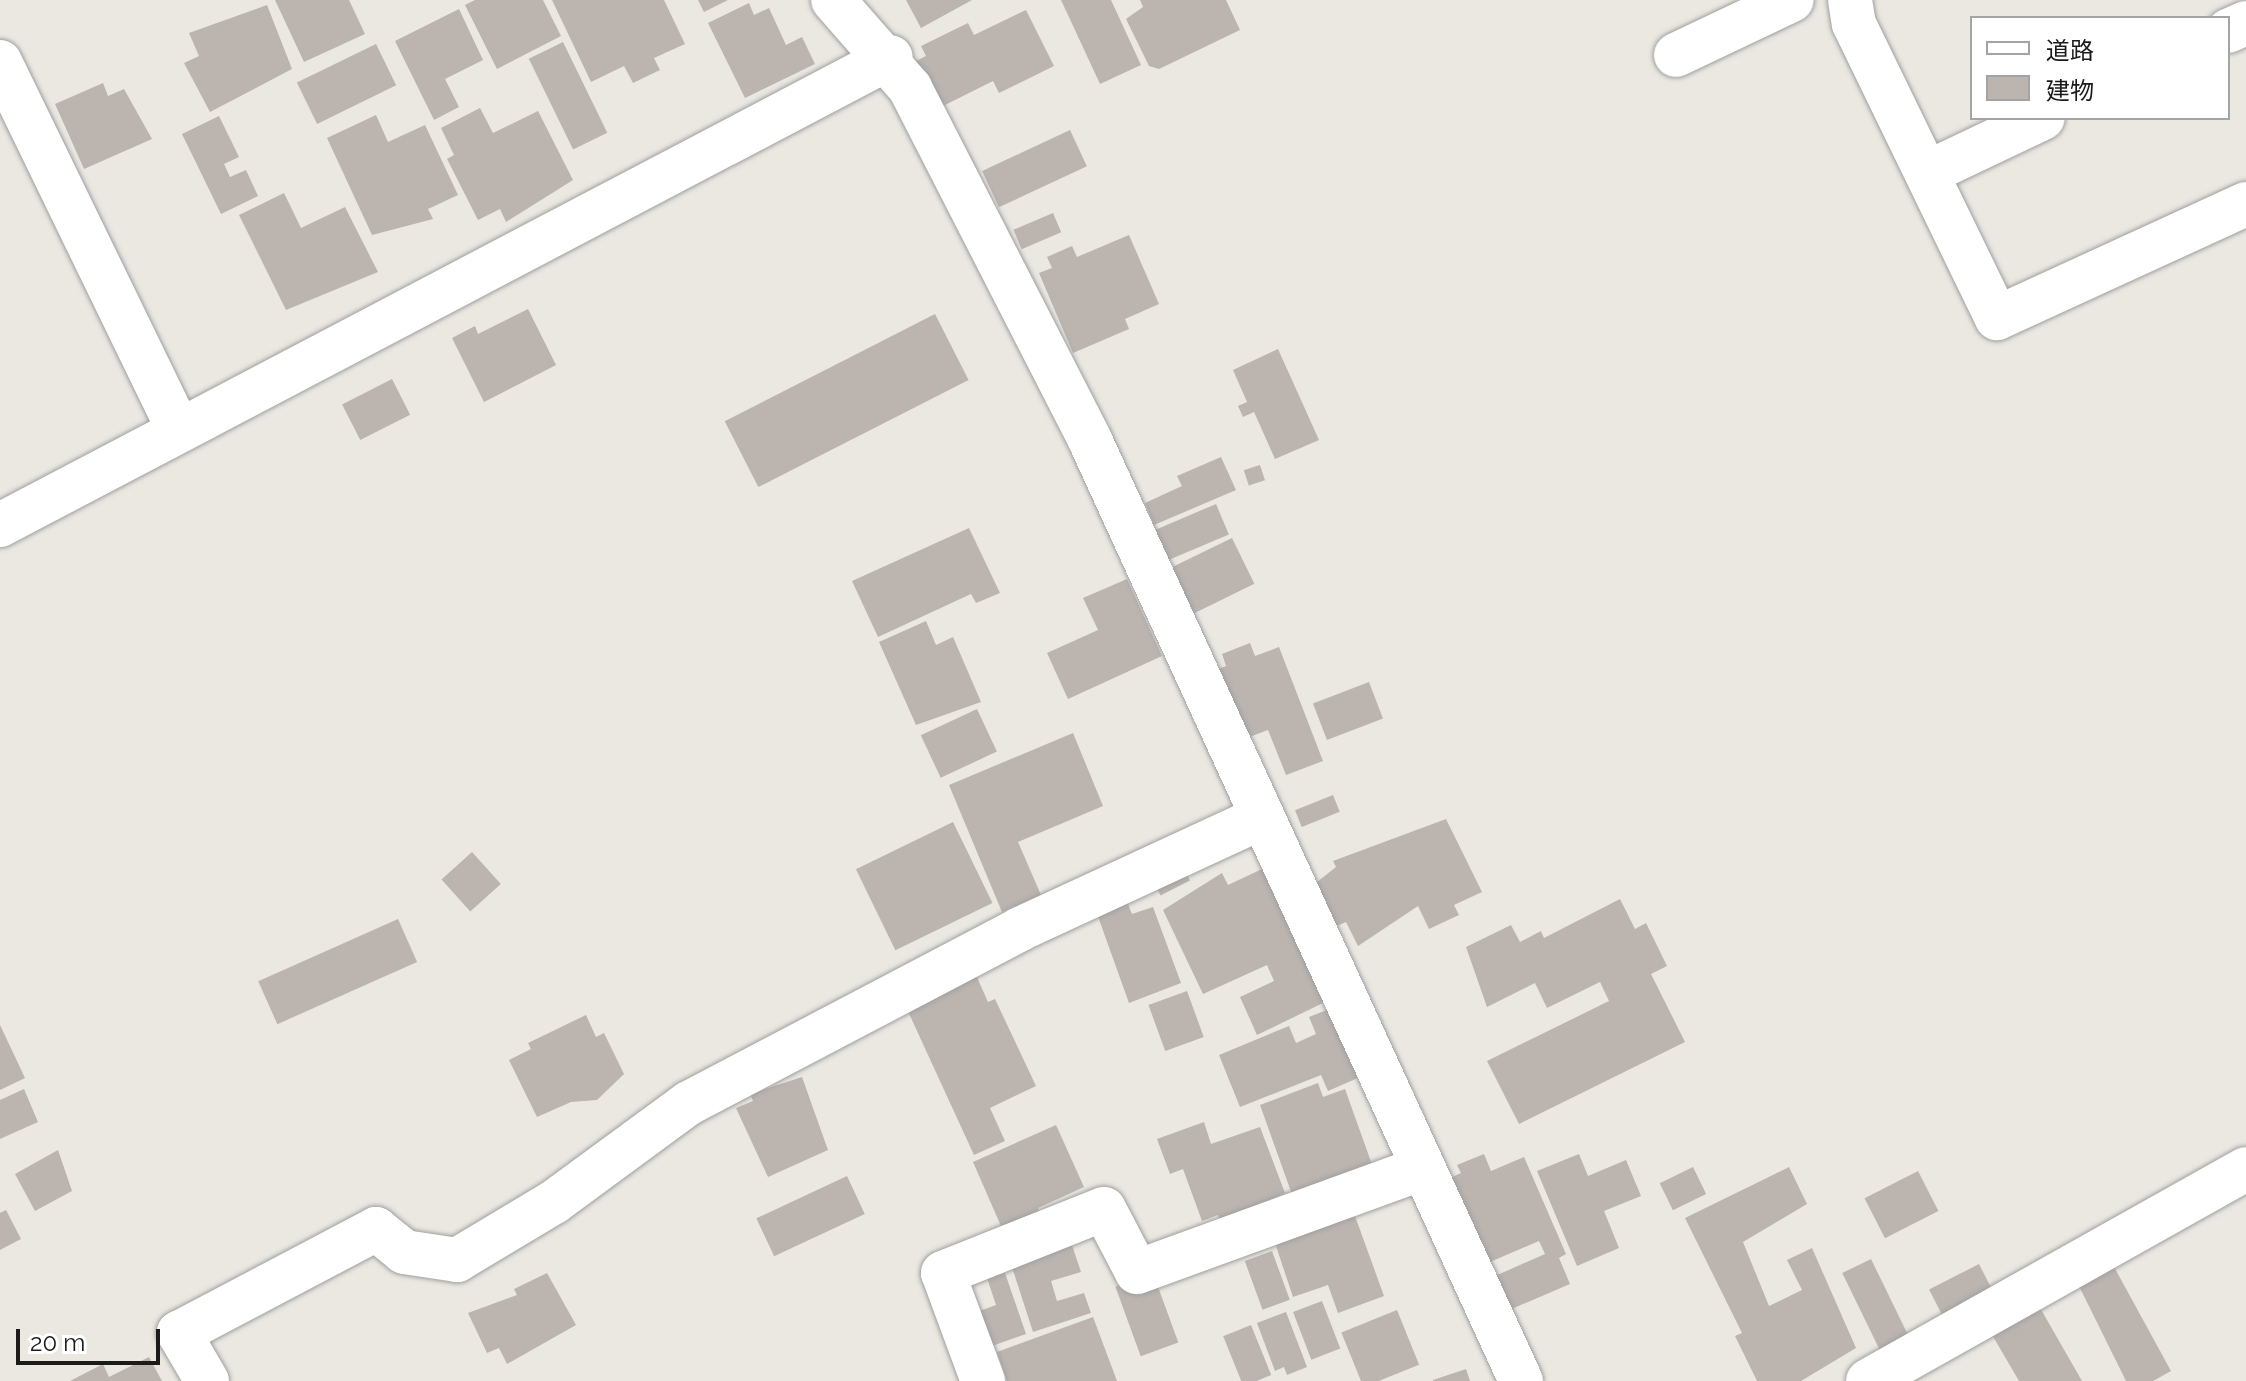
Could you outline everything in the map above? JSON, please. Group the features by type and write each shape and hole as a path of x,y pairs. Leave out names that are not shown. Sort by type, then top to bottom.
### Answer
{"street":[{"path":"833,0 891,57 1090,440 1521,1381"},
{"path":"1676,55 1792,0"},
{"path":"1850,0 1854,24 1997,318 2246,204"},
{"path":"0,525 178,428 891,57"},
{"path":"0,62 178,428"},
{"path":"1927,173 2039,120"},
{"path":"207,1381 179,1333 390,1241 457,1260 554,1202 689,1103 1020,929 1262,817"},
{"path":"983,1381 943,1273 1104,1209 1137,1272 1423,1168"},
{"path":"1868,1381 2246,1169"}],"building":[{"path":"275,0 349,0 365,34 304,62"},
{"path":"475,0 543,0 561,36 497,69 465,5"},
{"path":"552,0 664,0 685,44 654,58 660,70 633,83 624,66 591,82"},
{"path":"698,0 728,0 704,12"},
{"path":"906,0 972,0 921,28"},
{"path":"1061,0 1111,0 1141,65 1100,84"},
{"path":"1140,0 1226,0 1240,30 1159,69 1149,66 1126,19 1143,7"},
{"path":"749,3 754,15 769,8 786,45 802,37 815,64 745,98 708,23"},
{"path":"267,5 292,69 210,112 184,63 199,56 189,33"},
{"path":"459,9 483,60 445,79 459,107 434,120 395,41"},
{"path":"1026,10 1054,66 999,93 993,81 939,108 916,61 926,56 921,46 968,23 974,35"},
{"path":"563,42 607,133 573,149 529,59"},
{"path":"376,44 396,85 317,124 297,83"},
{"path":"103,83 108,96 124,89 152,139 84,169 55,104"},
{"path":"480,108 493,133 538,111 573,180 506,222 500,209 478,220 447,159 454,155 441,128"},
{"path":"376,115 388,142 425,125 458,195 428,209 433,219 372,235 327,138"},
{"path":"219,116 239,157 224,164 230,177 246,170 258,196 221,214 182,134"},
{"path":"1070,130 1087,166 999,207 982,171"},
{"path":"284,193 301,228 345,207 378,272 286,310 239,215"},
{"path":"1053,213 1061,232 1022,249 1013,230"},
{"path":"1129,235 1159,304 1125,319 1129,329 1073,353 1039,273 1052,268 1047,257 1072,246 1077,257"},
{"path":"528,309 556,365 484,402 452,338 475,326 478,334"},
{"path":"935,314 969,380 758,487 725,421"},
{"path":"1278,349 1319,440 1275,459 1254,412 1243,417 1238,406 1247,402 1233,370"},
{"path":"392,379 410,415 360,440 342,404"},
{"path":"1221,457 1236,490 1154,525 1145,503 1182,486 1177,476"},
{"path":"1260,465 1265,480 1249,485 1244,470"},
{"path":"1216,504 1229,534 1163,563 1150,532"},
{"path":"969,528 1000,593 976,603 971,594 878,637 852,581"},
{"path":"1232,538 1254,584 1190,615 1167,570"},
{"path":"1127,579 1162,656 1068,699 1047,653 1098,630 1083,598"},
{"path":"926,621 936,645 953,637 981,702 916,725 879,642"},
{"path":"1250,643 1255,656 1279,647 1323,761 1286,775 1268,730 1244,739 1218,669 1226,666 1222,654"},
{"path":"1369,682 1383,718 1327,740 1313,704"},
{"path":"977,709 997,752 941,778 921,735"},
{"path":"1073,733 1103,806 1018,842 1041,895 1002,912 949,785"},
{"path":"1333,795 1340,812 1302,827 1295,810"},
{"path":"1446,819 1482,892 1454,905 1459,915 1429,929 1418,906 1358,946 1346,922 1332,928 1312,886 1336,867 1333,861"},
{"path":"953,822 992,903 895,950 856,869"},
{"path":"472,852 501,884 470,911 442,879"},
{"path":"1184,869 1190,881 1160,896 1155,884"},
{"path":"1262,869 1325,1002 1257,1035 1240,997 1274,981 1267,965 1203,994 1163,910 1222,873 1228,885"},
{"path":"1126,899 1132,914 1153,907 1181,983 1129,1003 1096,911"},
{"path":"1620,899 1635,929 1646,923 1667,966 1651,974 1685,1042 1519,1124 1487,1061 1609,1001 1600,982 1547,1008 1535,983 1487,1007 1466,947 1511,925 1520,942 1541,931 1544,938"},
{"path":"398,919 417,962 277,1024 258,981"},
{"path":"976,975 988,1002 995,999 1036,1086 990,1108 1005,1141 974,1155 906,1007"},
{"path":"1187,991 1204,1037 1165,1051 1148,1005"},
{"path":"1332,1008 1360,1077 1328,1091 1321,1075 1240,1107 1219,1055 1289,1026 1296,1043 1316,1034 1309,1017"},
{"path":"586,1015 596,1037 604,1033 624,1074 597,1100 571,1102 537,1117 509,1060 531,1049 528,1043"},
{"path":"0,1025 25,1078 0,1090"},
{"path":"802,1077 828,1150 768,1177 736,1108 753,1101 750,1094"},
{"path":"1318,1083 1323,1097 1345,1089 1374,1170 1294,1200 1260,1105"},
{"path":"24,1089 38,1122 0,1139 0,1100"},
{"path":"1204,1122 1211,1144 1260,1127 1285,1193 1221,1223 1218,1215 1202,1221 1183,1169 1170,1174 1157,1139"},
{"path":"1056,1125 1084,1187 1038,1208 1040,1214 1001,1226 973,1162"},
{"path":"58,1150 72,1191 35,1211 15,1174"},
{"path":"1484,1154 1491,1171 1524,1157 1566,1254 1559,1258 1570,1284 1500,1314 1486,1280 1545,1254 1539,1241 1483,1265 1446,1180 1461,1173 1457,1165"},
{"path":"1579,1154 1588,1176 1626,1160 1641,1196 1604,1211 1619,1248 1577,1266 1537,1171"},
{"path":"1693,1167 1706,1194 1673,1210 1660,1183"},
{"path":"1789,1167 1807,1204 1743,1242 1769,1306 1802,1290 1787,1260 1812,1248 1856,1348 1801,1381 1757,1381 1735,1336 1742,1333 1685,1218"},
{"path":"1918,1171 1938,1211 1885,1238 1865,1198"},
{"path":"847,1176 865,1214 774,1256 756,1218"},
{"path":"6,1210 21,1239 0,1250 0,1213"},
{"path":"1355,1216 1384,1296 1338,1313 1328,1285 1293,1297 1273,1237"},
{"path":"1071,1242 1081,1272 1051,1281 1057,1301 1084,1293 1091,1313 1033,1332 1010,1261"},
{"path":"1272,1251 1290,1300 1263,1310 1245,1261"},
{"path":"1871,1259 1911,1342 1883,1356 1842,1273"},
{"path":"1979,1264 1994,1293 1944,1319 1929,1289"},
{"path":"2113,1265 2171,1371 2153,1381 2126,1381 2078,1284"},
{"path":"547,1273 576,1325 507,1364 499,1348 487,1353 468,1313 517,1295 514,1289"},
{"path":"1005,1273 1026,1334 989,1347 977,1312 996,1305 987,1278"},
{"path":"1153,1273 1178,1343 1141,1356 1115,1287"},
{"path":"1322,1301 1340,1349 1311,1360 1293,1312"},
{"path":"2039,1306 2082,1381 2019,1381 1991,1333"},
{"path":"1397,1310 1419,1365 1379,1381 1361,1381 1341,1332"},
{"path":"1286,1312 1307,1367 1287,1375 1284,1367 1275,1371 1257,1323"},
{"path":"1093,1317 1117,1381 1007,1381 997,1352"},
{"path":"1251,1325 1271,1375 1257,1381 1241,1381 1223,1336"},
{"path":"149,1357 162,1381 70,1381 103,1364 109,1377"},
{"path":"1466,1369 1470,1381 1433,1381 1433,1380"}]}
